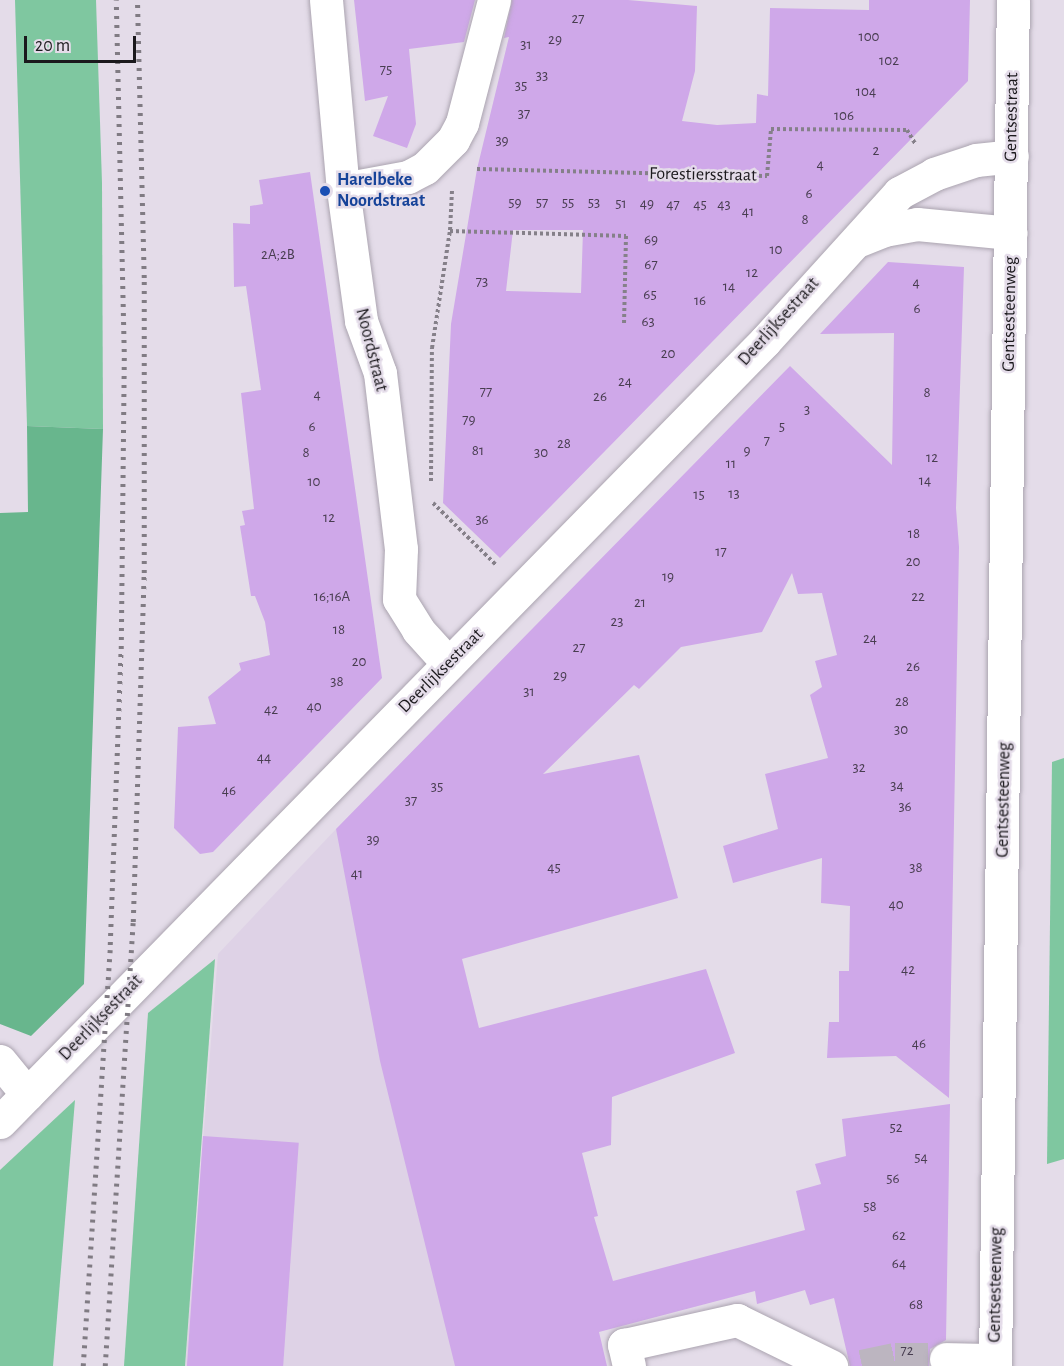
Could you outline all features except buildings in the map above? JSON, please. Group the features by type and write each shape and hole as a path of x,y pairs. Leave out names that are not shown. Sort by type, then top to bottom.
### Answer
{"main road":[{"name":"Noordstraat","path":"305,0 332,55"},
{"name":"Noordstraat","path":"326,0 343,189 361,321 380,373 401,549 399,599 418,630 448,663"},
{"path":"343,189 408,177 425,168 453,140 462,123 494,0"},
{"name":"Gentsestraat","path":"1011,233 1013,0"},
{"name":"Deerlijksestraat","path":"0,1122 765,341 850,244 899,193 933,174 976,160 1012,156"},
{"name":"Deerlijksestraat","path":"850,244 884,230 917,224 1011,233"},
{"name":"Gentsesteenweg","path":"995,1363 1011,233"},
{"path":"0,1061 27,1094"},
{"path":"629,1366 624,1345 737,1320 831,1366"},
{"path":"946,1359 995,1363"}],"path":[{"name":"Forestiersstraat","path":"469,168 767,176 771,129 907,130 933,174"},
{"path":"425,168 452,190"},
{"path":"431,489 432,348 450,231 452,190 457,183"},
{"path":"450,231 626,236 624,322"},
{"path":"431,501 521,590"}],"shaded area":[{"path":"336,829 562,1366 185,1366 218,954"}],"green space":[{"path":"15,0 96,0 102,183 103,429 27,426"},
{"path":"27,426 103,429 84,984 31,1036 0,1024 0,513 28,512"},
{"path":"1064,758 1064,1159 1047,1164 1052,762"},
{"path":"215,959 185,1366 124,1366 148,1013"},
{"path":"75,1100 53,1366 0,1366 0,1170"}],"tunnel":[{"path":"862,1366 895,1359 946,1359"}],"railway":[{"path":"83,1366 110,945 121,649 124,352 116,0"},
{"path":"105,1366 133,922 144,573 144,278 137,0"}],"place":[{"name":"Harelbeke Noordstraat","path":"325,191"}]}
